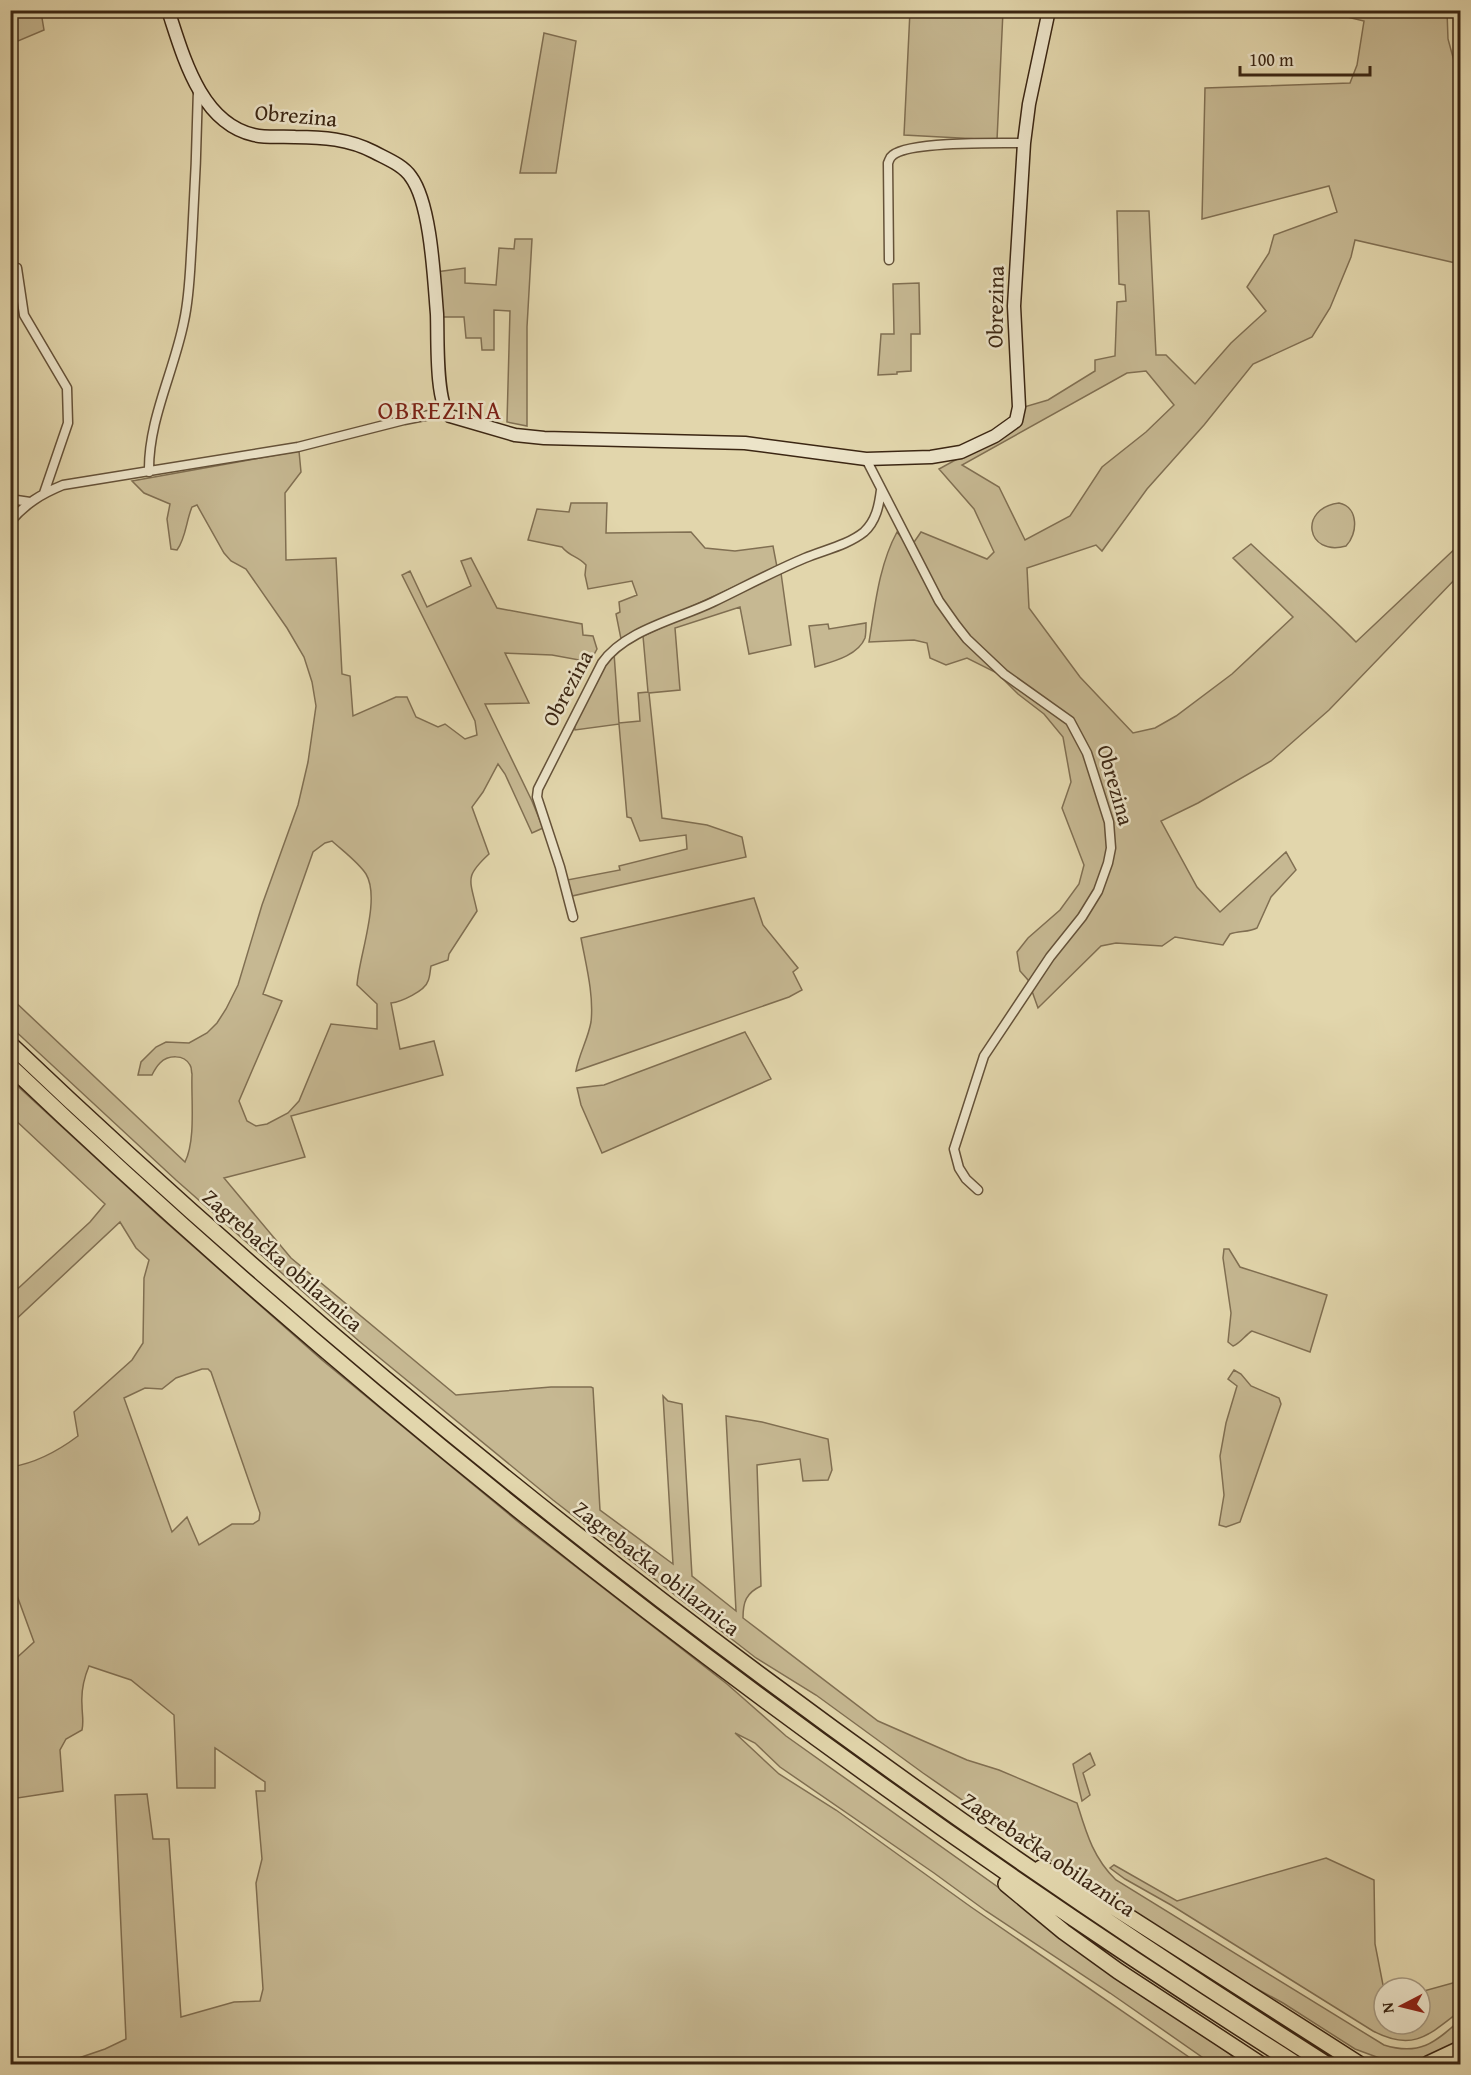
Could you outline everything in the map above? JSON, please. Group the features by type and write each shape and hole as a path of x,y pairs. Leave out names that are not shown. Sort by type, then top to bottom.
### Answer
{"highway":[{"name":"Zagrebačka obilaznica","path":"10,1044 158,1181 274,1284 530,1497 757,1674 888,1771 1019,1862 1219,1996 1326,2064"},
{"name":"Zagrebačka obilaznica","path":"10,1066 272,1303 512,1504 746,1686 983,1857 1222,2018 1296,2064"},
{"path":"983,1857 989,1871 1064,1932 1118,1971 1260,2064"},
{"path":"1019,1862 1032,1862 1079,1885 1354,2061 1372,2064"},
{"path":"1428,2064 1461,2049"}],"street":[{"name":"Obrezina","path":"168,10 184,61 198,88 215,111 230,125 255,135 325,138 348,142 368,148 395,162 410,174 420,193 427,223 437,315 439,376 445,412 515,435 544,438 745,443 866,459 931,457 961,452 995,436 1016,421 1019,407 1014,306 1024,143 1029,104 1049,10"},
{"name":"Obrezina","path":"149,472 151,444 157,414 184,322 188,295 195,189 198,88"},
{"path":"889,260 888,163 890,157 895,153 922,146 1024,143"},
{"path":"16,268 24,315 61,375 68,394 68,423 44,493"},
{"path":"10,522 30,502 44,493 72,483 298,447 445,412"},
{"name":"Obrezina","path":"866,459 939,601 967,639 1004,674 1070,722 1087,753 1109,822 1111,848 1098,891 1082,917 1050,957 984,1056 954,1149 959,1168 966,1179 978,1190"},
{"name":"Obrezina","path":"573,917 560,867 537,802 538,789 608,654 647,630 855,538 865,531 876,516 881,490"},
{"path":"10,499 30,502"}],"shaded area":[{"path":"10,11 71,11 64,17 49,14 42,18 44,30 11,44"},
{"path":"910,11 1003,11 997,140 904,135"},
{"path":"1322,11 1447,11 1448,39 1460,83 1460,264 1355,240 1351,257 1330,308 1312,337 1253,364 1204,425 1147,489 1102,551 1096,545 1027,568 1029,608 1080,677 1133,733 1155,728 1176,716 1232,674 1293,617 1233,558 1251,544 1356,642 1460,544 1460,574 1329,710 1271,761 1198,803 1161,821 1197,887 1220,912 1286,852 1296,870 1271,897 1257,928 1230,934 1223,945 1175,937 1162,946 1116,943 1101,946 1038,1008 1028,980 1020,971 1017,952 1028,938 1060,910 1079,884 1084,865 1062,808 1071,782 1063,737 1044,714 1018,694 997,673 967,658 946,665 930,658 927,643 914,640 869,642 886,558 897,532 910,548 921,532 987,559 994,552 974,509 939,469 1021,424 1024,407 1048,400 1095,371 1095,360 1115,356 1117,302 1126,301 1125,285 1119,284 1117,211 1149,211 1156,355 1166,355 1195,384 1231,343 1266,311 1247,287 1269,253 1274,235 1337,212 1329,186 1202,219 1205,88 1350,83 1357,65 1364,21","holes":["1146,371 1174,405 1146,432 1102,467 1070,516 1025,540 999,487 962,465 1127,373"]},
{"path":"544,33 576,41 556,173 520,173"},
{"path":"515,239 532,239 527,327 527,426 507,422 510,311 494,310 494,350 482,350 481,338 466,338 464,317 441,317 436,272 465,268 465,283 496,285 499,248 514,249"},
{"path":"919,283 920,334 911,334 911,371 878,375 881,334 894,334 893,284"},
{"path":"299,451 301,472 285,493 286,560 336,558 342,674 350,676 353,716 396,697 407,697 416,717 438,727 445,724 465,739 477,735 475,721 402,575 410,571 427,607 471,586 461,561 471,558 497,608 582,624 583,635 593,636 597,649 590,662 552,655 505,653 529,703 485,704 543,828 532,833 505,774 498,764 472,807 489,854 472,874 471,885 477,911 449,954 448,960 431,966 426,985 401,1001 391,1003 400,1049 434,1041 443,1075 291,1116 305,1157 224,1178 291,1258 456,1395 551,1387 593,1388 600,1510 673,1564 663,1396 668,1401 682,1404 692,1576 736,1611 726,1416 762,1422 828,1439 832,1470 828,1480 803,1481 800,1459 757,1465 761,1586 746,1599 743,1618 878,1721 967,1760 999,1770 1077,1803 1096,1854 1116,1880 1384,2045 1407,2049 1417,2048 1434,2041 1460,2020 1460,2042 1425,2059 1405,2062 1382,2059 1355,2049 1283,2003 1219,1968 1039,1853 816,1695 756,1658 553,1500 359,1341 176,1180 11,1027 10,997 185,1162 192,1131 191,1066 180,1057 171,1057 163,1060 152,1075 138,1075 141,1062 156,1047 166,1042 189,1043 207,1033 226,1009 238,985 262,905 298,805 308,762 316,706 312,682 304,657 287,628 246,569 231,561 224,553 197,505 192,507 180,545 177,550 171,549 167,519 170,504 144,493 132,481","holes":["332,841 363,870 370,885 368,928 357,985 377,1004 377,1029 331,1024 299,1101 288,1113 267,1124 256,1126 247,1121 239,1101 282,1001 263,994 313,852"]},
{"path":"571,503 607,503 606,533 691,532 705,548 735,551 773,546 777,567 621,639 616,614 620,612 619,602 637,595 632,581 588,589 585,575 586,565 583,562 562,547 528,540 537,509 569,512"},
{"path":"1339,503 1346,506 1353,515 1354,528 1353,535 1346,546 1333,548 1322,545 1315,539 1312,530 1313,522 1317,513"},
{"path":"781,573 791,645 749,654 740,607 675,628 680,690 649,693 662,818 707,825 742,837 746,857 572,896 567,880 620,870 619,866 687,849 686,835 640,841 631,818 627,817 619,724 575,730 574,723 604,665 614,653 619,723 640,721 638,693 648,692 643,636"},
{"path":"866,623 865,638 856,649 850,654 815,667 809,626 828,624 829,629"},
{"path":"754,898 763,925 798,968 793,972 802,990 789,997 576,1071 590,1028 592,1012 581,938"},
{"path":"745,1032 771,1079 602,1153 581,1105 577,1088 604,1085"},
{"path":"11,1080 160,1217 322,1360 522,1525 727,1684 786,1736 1243,2064 1212,2064 986,1911 780,1767 755,1743 735,1733 779,1774 836,1810 971,1907 1199,2064 61,2064 126,2039 115,1795 147,1794 153,1839 169,1839 181,2017 234,2002 260,2001 263,1989 256,1883 262,1859 256,1791 265,1791 265,1782 215,1748 215,1788 177,1788 174,1715 131,1680 89,1666 82,1690 82,1730 66,1739 60,1750 63,1791 11,1799 11,1663 34,1642 11,1579 11,1467 46,1456 78,1436 74,1412 132,1360 143,1343 144,1278 149,1260 136,1248 120,1222 11,1324 11,1295 90,1222 105,1204 11,1116","holes":["208,1369 211,1372 260,1513 259,1520 253,1524 232,1524 199,1545 187,1517 172,1532 124,1398 145,1388 162,1389 176,1378"]},
{"path":"1224,1249 1229,1249 1240,1267 1327,1295 1310,1352 1252,1331 1233,1346 1228,1342 1231,1313 1223,1258"},
{"path":"1234,1370 1241,1374 1251,1386 1279,1398 1281,1404 1240,1522 1226,1527 1219,1525 1224,1495 1220,1456 1226,1423 1237,1386 1228,1379"},
{"path":"1090,1753 1095,1765 1083,1773 1090,1795 1082,1801 1073,1764"},
{"path":"1326,1858 1374,1880 1375,1944 1381,1976 1372,1976 1372,2030 1110,1868 1114,1865 1177,1901"},
{"path":"1460,1981 1460,2011 1432,2031 1432,1989"},
{"path":"1385,2036 1424,2036 1410,2040"}],"district":[{"name":"OBREZINA","path":"440,410"}]}
